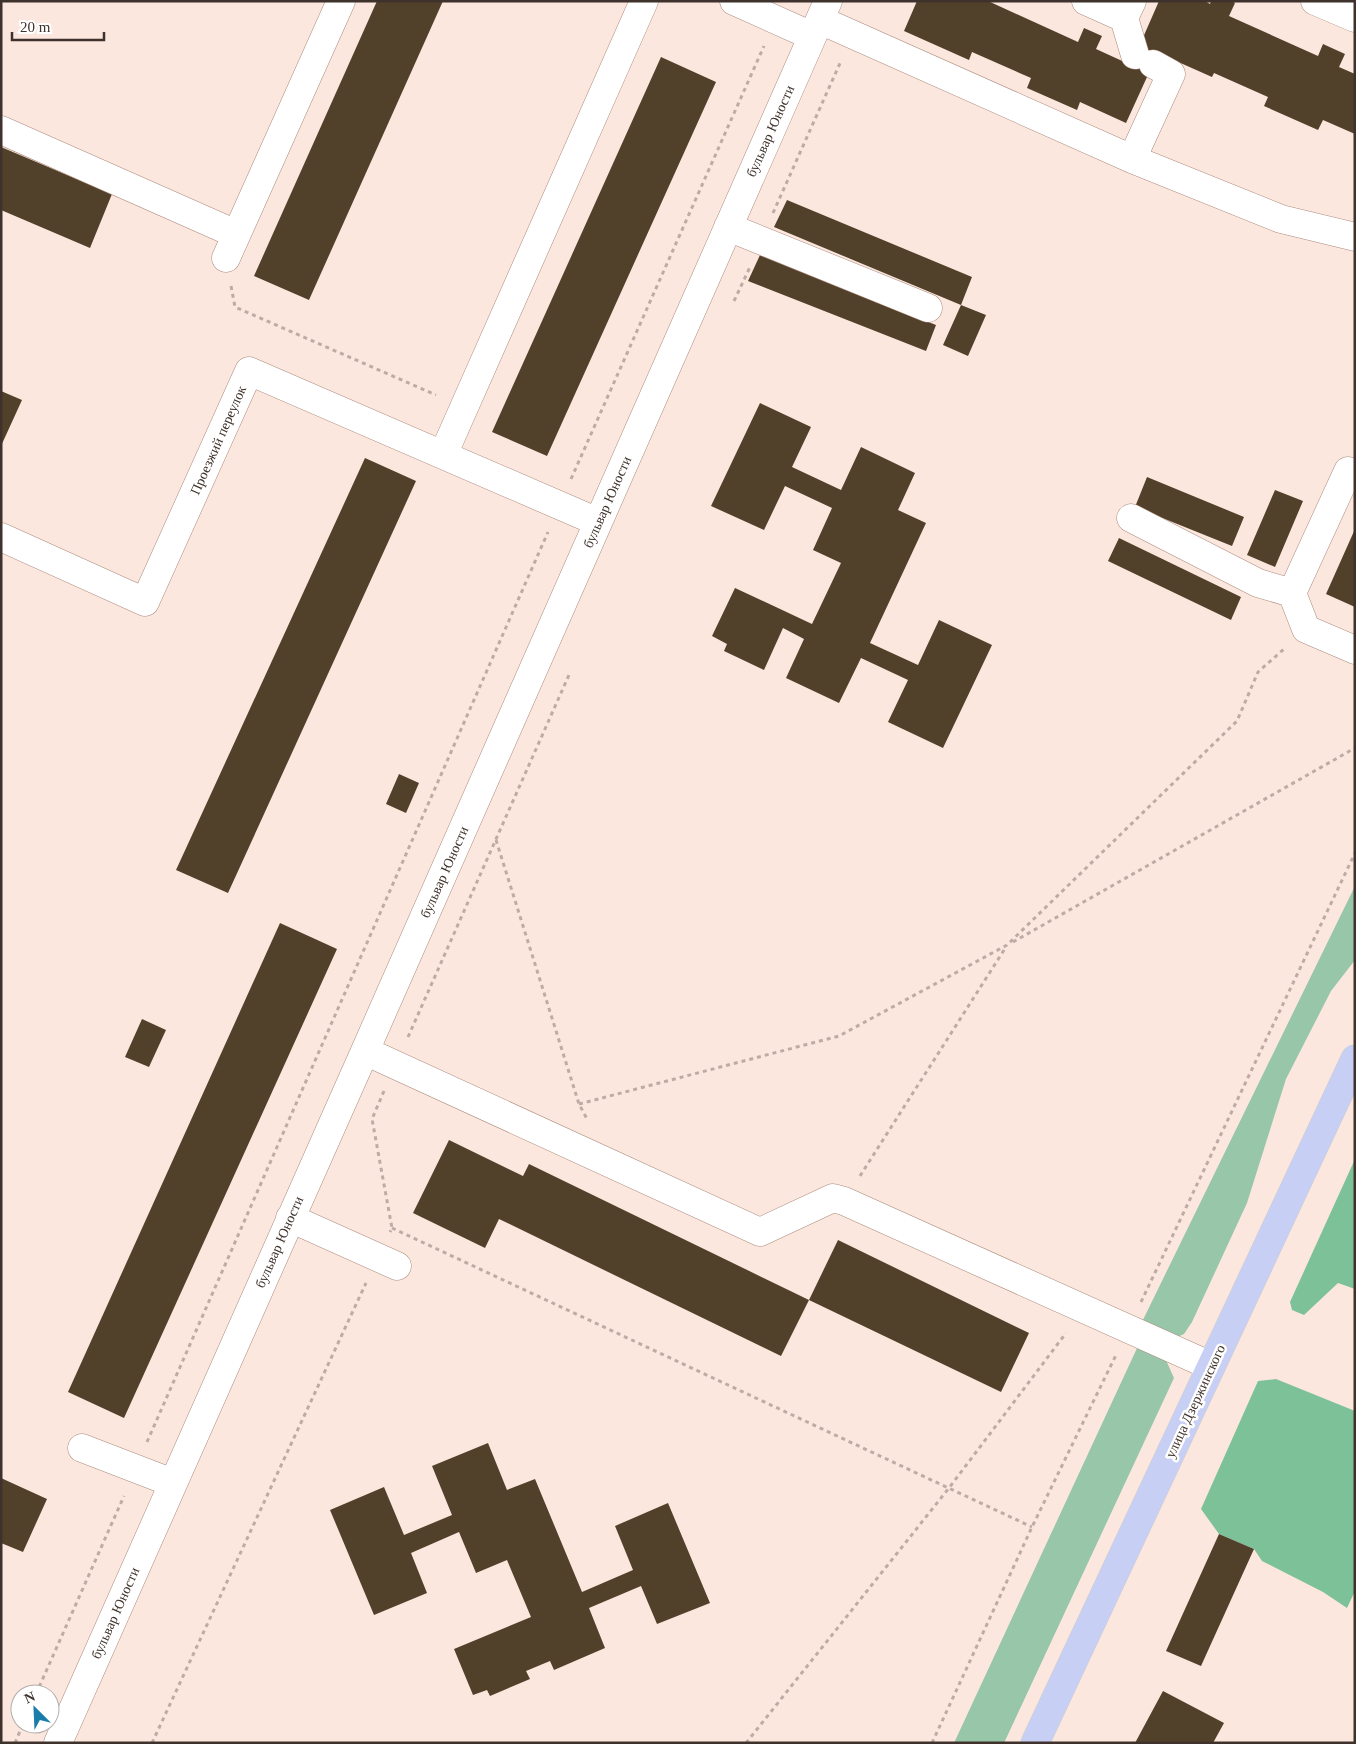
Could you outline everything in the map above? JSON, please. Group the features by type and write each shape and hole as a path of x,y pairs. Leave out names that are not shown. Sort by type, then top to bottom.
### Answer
{"main road":[{"name":"улица Дзержинского","path":"1035,1743 1355,1059"}],"street":[{"path":"1,130 231,246 341,1"},
{"path":"443,454 644,1"},
{"path":"734,1 776,20 820,19 1132,159 1281,219 1355,238"},
{"path":"1086,1 1128,10 1144,59 1171,74 1132,159"},
{"path":"1315,1 1355,18"},
{"name":"бульвар Юности","path":"58,1743 820,19"},
{"path":"728,227 928,308"},
{"name":"Проезжий переулок","path":"1,537 145,602 248,371 598,522"},
{"path":"1355,474 1348,471 1292,593 1306,629 1355,650"},
{"path":"1131,518 1258,583 1292,593"},
{"path":"365,1051 760,1232 834,1198 1211,1366"},
{"path":"290,1218 387,1262"},
{"path":"82,1448 173,1483"}],"path":[{"path":"40,1684 776,20"},
{"path":"734,302 853,34"},
{"path":"235,307 463,406"},
{"path":"844,1202 1008,945 1237,721 1258,672 1306,629"},
{"path":"152,1743 387,1262 392,1228 372,1118 569,675"},
{"path":"579,1104 839,1036 1008,945 1355,748"},
{"path":"496,840 579,1104 588,1121"},
{"path":"932,1743 1032,1527 1355,853"},
{"path":"392,1228 1032,1527"},
{"path":"746,1743 949,1488 1084,1309"}],"green space":[{"path":"1355,886 1355,960 1331,991 1286,1079 1247,1203 1192,1322 1184,1334 1175,1338 1139,1328"},
{"path":"1355,1159 1355,1289 1338,1283 1304,1315 1292,1310 1290,1302"},
{"path":"1138,1346 1165,1358 1174,1378 1004,1743 954,1743"},
{"path":"1276,1379 1355,1411 1355,1591 1347,1608 1323,1592 1262,1561 1254,1549 1219,1534 1201,1509 1258,1381"}],"building":[{"path":"377,1 443,1 309,300 254,276"},
{"path":"917,1 988,1 1078,42 1084,28 1102,36 1096,49 1131,65 1159,1 1205,1 1210,4 1211,1 1232,1 1235,3 1229,16 1318,56 1323,44 1345,54 1339,67 1355,74 1355,134 1323,120 1318,130 1264,106 1268,97 1214,73 1212,77 1158,53 1126,123 1080,102 1077,110 1027,88 1031,78 972,52 969,60 904,31"},
{"path":"661,57 716,82 547,456 492,432"},
{"path":"1,147 112,194 90,248 1,210"},
{"path":"787,200 972,277 961,305 774,227"},
{"path":"760,255 936,325 926,351 748,281"},
{"path":"961,305 986,315 968,356 943,345"},
{"path":"1,391 22,400 1,446"},
{"path":"760,403 811,427 792,467 841,490 861,447 915,473 898,510 926,523 870,643 918,665 939,620 992,645 943,748 888,722 908,680 861,658 839,703 786,678 804,639 783,628 764,670 724,651 727,644 712,636 735,588 812,624 841,563 813,550 832,508 785,486 764,530 711,506"},
{"path":"365,458 416,481 228,893 176,870"},
{"path":"1147,477 1244,517 1232,546 1135,507"},
{"path":"1275,490 1303,501 1275,567 1247,555"},
{"path":"1355,529 1355,607 1326,594"},
{"path":"1119,538 1241,597 1231,620 1108,561"},
{"path":"399,774 419,783 406,813 386,804"},
{"path":"280,923 337,949 124,1418 68,1392"},
{"path":"142,1019 166,1030 149,1067 125,1057"},
{"path":"449,1140 523,1176 529,1164 809,1300 781,1356 499,1219 485,1248 413,1213"},
{"path":"838,1240 1029,1333 1001,1392 809,1300"},
{"path":"488,1443 507,1490 535,1479 582,1592 633,1570 615,1526 668,1503 710,1603 657,1624 641,1586 589,1608 605,1648 554,1670 550,1661 526,1671 530,1679 490,1696 487,1690 473,1695 454,1649 531,1617 507,1560 476,1573 459,1532 411,1553 427,1593 374,1615 330,1510 384,1487 404,1535 452,1515 432,1466"},
{"path":"1,1478 47,1499 23,1552 1,1543"},
{"path":"1219,1534 1254,1549 1201,1666 1166,1651"},
{"path":"1163,1691 1224,1723 1213,1743 1135,1743"}]}
